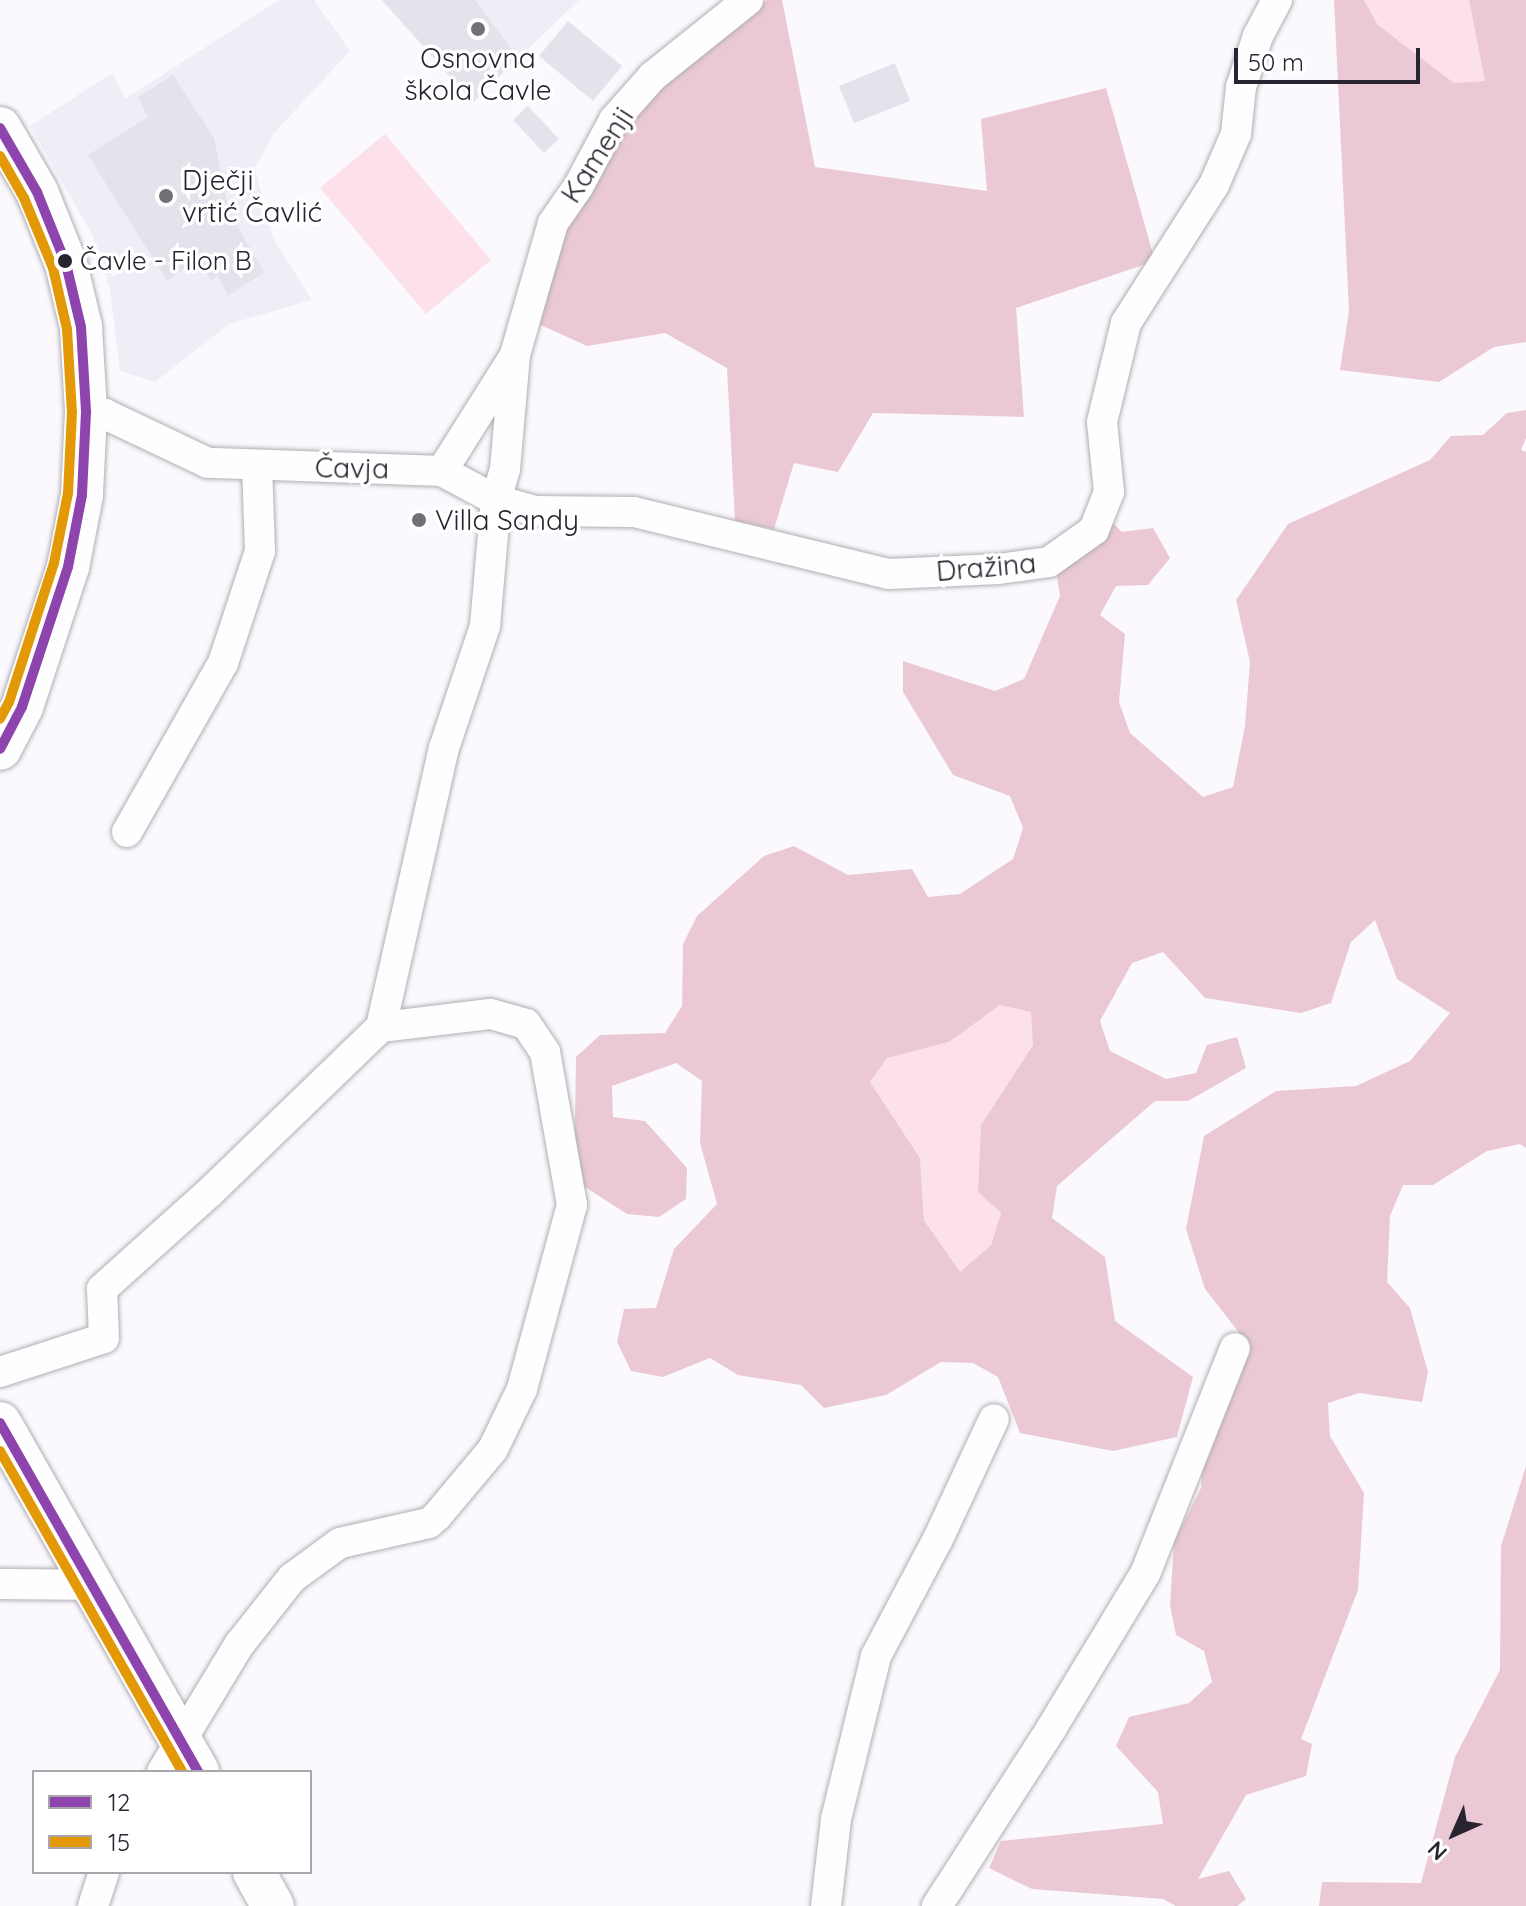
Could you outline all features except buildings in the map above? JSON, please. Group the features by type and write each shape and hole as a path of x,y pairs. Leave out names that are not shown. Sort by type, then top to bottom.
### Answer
{"main road":[{"path":"0,128 37,192 66,264 81,327 86,412 82,495 68,567 22,707 0,749"},
{"path":"0,1423 92,1585 180,1762"},
{"path":"255,1874 273,1906"}],"street":[{"name":"Kamenji","path":"496,500 505,469 515,355 553,223 578,187 614,120 653,76 748,0"},
{"name":"Dražina","path":"496,500 535,511 634,512 889,574 999,569 1049,562 1094,530 1109,492 1102,422 1126,323 1214,185 1236,134 1241,87 1254,49 1277,0"},
{"name":"Kamenji","path":"442,471 515,355"},
{"name":"Čavja","path":"86,412 105,414 208,463 442,471 496,500"},
{"path":"127,832 223,663 260,551 257,467"},
{"path":"0,1372 104,1338 102,1289 210,1192 381,1027 444,748 485,626 496,500"},
{"path":"180,1762 239,1645 292,1578 340,1543 429,1523 493,1449 522,1389 572,1205 545,1052 526,1024 490,1014 381,1027"},
{"path":"937,1906 1051,1729 1145,1574 1235,1348"},
{"path":"826,1906 836,1819 876,1656 938,1539 994,1419"},
{"path":"0,1584 92,1585"},
{"path":"93,1906 103,1874"}],"shaded area":[{"name":"Dječji vrtić Čavlić","path":"279,0 314,0 350,51 274,133 255,168 274,240 312,300 229,324 155,382 120,371 110,289 92,234 30,126 112,73 125,99"},
{"name":"Osnovna škola Čavle","path":"382,0 579,0 473,102"},
{"path":"767,0 782,0 815,167 987,191 981,119 1106,88 1155,261 1016,308 1024,417 873,413 838,472 794,463 774,529 735,521 727,368 665,333 587,346 532,321 565,223 626,117"},
{"path":"1334,0 1364,0 1378,25 1454,83 1485,81 1469,0 1526,0 1526,342 1494,347 1439,382 1340,370 1349,311"},
{"path":"1364,0 1469,0 1486,82 1454,83 1378,25"},
{"path":"385,134 491,260 426,314 320,188"},
{"path":"1526,410 1526,438 1521,450 1526,452 1526,1148 1520,1144 1487,1151 1433,1185 1403,1185 1390,1216 1387,1282 1410,1308 1428,1372 1422,1402 1359,1393 1328,1403 1330,1436 1364,1493 1358,1590 1301,1739 1312,1744 1306,1776 1246,1795 1198,1879 1229,1871 1246,1899 1237,1906 1176,1906 1163,1899 1032,1889 989,1868 1001,1841 1163,1824 1158,1792 1116,1746 1129,1717 1189,1703 1212,1682 1204,1651 1176,1635 1170,1605 1174,1542 1201,1488 1208,1389 1244,1339 1205,1289 1186,1229 1204,1136 1276,1091 1356,1086 1410,1061 1450,1013 1397,979 1375,920 1351,942 1331,1003 1301,1013 1205,998 1163,952 1132,963 1100,1021 1110,1051 1166,1079 1196,1073 1207,1045 1237,1037 1246,1068 1188,1101 1155,1101 1057,1186 1052,1218 1105,1257 1115,1321 1193,1377 1177,1437 1113,1451 1020,1433 998,1377 973,1363 941,1362 886,1395 824,1408 801,1385 738,1375 710,1358 663,1377 631,1371 617,1342 624,1309 656,1308 674,1249 717,1204 700,1143 702,1081 676,1063 612,1086 613,1117 645,1121 687,1168 686,1199 659,1217 627,1214 574,1180 576,1057 600,1035 665,1033 682,1006 683,944 697,916 764,856 794,846 848,875 912,869 928,897 960,894 1013,859 1023,828 1010,796 953,775 903,692 903,661 995,691 1024,679 1060,596 1055,563 1113,523 1122,532 1153,528 1170,558 1148,585 1116,586 1100,615 1125,634 1119,702 1130,733 1203,797 1233,787 1245,726 1250,662 1236,600 1288,524 1430,460 1451,436 1483,435 1507,413","holes":["1000,1005 1031,1012 1033,1045 981,1125 978,1192 1001,1213 991,1245 960,1272 924,1220 920,1158 870,1082 887,1058 949,1042"]},
{"path":"1000,1004 1032,1012 1033,1045 981,1125 978,1192 1001,1213 991,1245 959,1273 924,1219 920,1158 870,1082 887,1057 949,1042"},
{"path":"1526,1466 1526,1906 1319,1906 1322,1882 1421,1883 1455,1757 1500,1670 1501,1546"}],"transit line":[{"name":"12","path":"0,128 37,192 66,264 81,327 86,412 82,495 68,567 22,707 0,749"},
{"name":"15","path":"0,156 24,198 53,268 67,329 72,412 68,493 54,563 9,702 0,719"},
{"name":"12","path":"0,1423 197,1770"},
{"name":"15","path":"0,1451 181,1770"}],"place":[{"name":"Osnovna škola Čavle","path":"478,29"},
{"name":"Dječji vrtić Čavlić","path":"166,196"},
{"name":"Čavle - Filon B","path":"65,261"},
{"name":"Villa Sandy","path":"419,520"}]}
